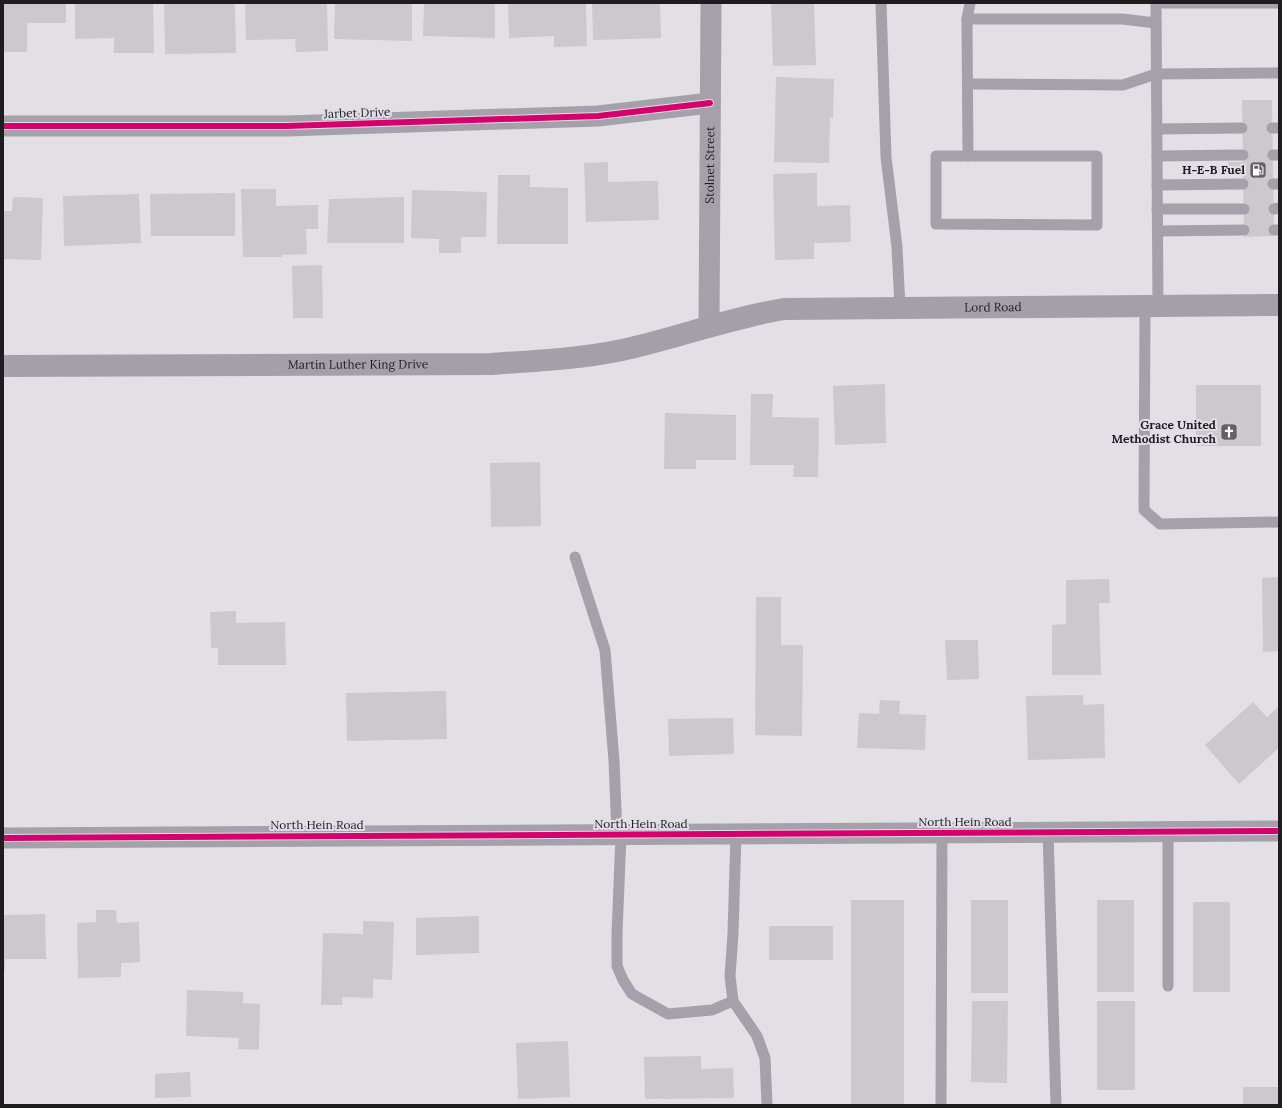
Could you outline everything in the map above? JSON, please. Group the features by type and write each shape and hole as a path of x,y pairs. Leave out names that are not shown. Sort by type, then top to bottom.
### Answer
{"main road":[{"name":"Lord Road","path":"709,326 748,315 784,309 1279,305"},
{"name":"Martin Luther King Drive","path":"3,366 491,364 557,359 621,350 709,326"}],"street":[{"name":"Stolnet Street","path":"709,326 711,3"},
{"name":"Jarbet Drive","path":"3,126 287,126 568,117 598,116 710,103"},
{"name":"North Hein Road","path":"3,838 1279,831"}],"lane":[{"path":"881,3 886,157 897,247 900,307"},
{"path":"968,156 967,19 970,3"},
{"path":"1279,3 1156,3 1158,231 1151,306 1144,510 1160,524 1279,522"},
{"path":"967,19 1122,19 1156,23"},
{"path":"968,84 1123,85 1156,74 1279,73"},
{"path":"1157,129 1242,128"},
{"path":"1157,156 1243,155"},
{"path":"936,156 968,156 1097,156 1097,225 936,224 936,156"},
{"path":"1157,185 1243,184"},
{"path":"1157,209 1244,209"},
{"path":"1158,231 1244,230"},
{"path":"575,557 605,650 619,835 616,933 617,966 623,980 632,994 668,1014 712,1010 733,1001"},
{"path":"1048,832 1056,1105"},
{"path":"1168,832 1168,986"},
{"path":"941,1105 942,833"},
{"path":"736,834 733,934 730,976 733,1001 757,1036 765,1058 767,1105"}],"building":[{"path":"3,3 66,3 66,23 27,23 27,52 3,52"},
{"path":"75,3 153,3 154,53 114,53 114,38 75,39"},
{"path":"164,3 235,3 236,53 165,54"},
{"path":"245,3 327,3 328,51 296,52 295,39 246,40"},
{"path":"335,3 412,3 412,41 334,39"},
{"path":"424,3 495,3 495,38 423,36"},
{"path":"508,3 586,3 587,46 554,47 554,36 509,38"},
{"path":"592,3 660,3 661,38 593,40"},
{"path":"771,3 814,3 816,65 773,66"},
{"path":"776,77 834,79 833,118 830,118 829,163 774,162"},
{"name":"H-E-B Fuel","path":"1242,100 1272,100 1274,236 1244,237 1243,172 1228,173 1228,162 1243,162"},
{"path":"608,162 608,182 658,181 659,220 586,222 584,163"},
{"path":"817,173 817,206 850,205 851,242 814,243 814,259 775,260 773,174"},
{"path":"498,175 530,175 530,187 568,188 568,244 497,244"},
{"path":"241,189 276,189 276,206 318,205 318,229 306,229 307,254 282,255 282,257 243,257"},
{"path":"412,190 487,192 486,237 461,237 461,253 439,253 439,239 411,238"},
{"path":"235,193 235,236 151,236 150,194"},
{"path":"139,194 141,243 64,246 63,196"},
{"path":"13,197 43,198 41,260 3,259 3,211 12,211"},
{"path":"404,197 404,243 327,243 329,199"},
{"path":"322,265 323,318 293,318 292,266"},
{"path":"885,384 886,443 835,445 833,386"},
{"path":"1196,385 1261,385 1261,446 1196,446"},
{"path":"751,394 773,394 772,417 819,418 818,477 793,477 794,465 750,465"},
{"path":"665,413 736,415 736,460 696,460 696,469 664,469"},
{"path":"540,462 541,526 491,527 490,463"},
{"path":"1279,577 1279,651 1263,652 1262,578"},
{"path":"1109,579 1110,603 1099,603 1101,675 1052,675 1052,625 1066,624 1066,580"},
{"path":"756,597 781,597 781,645 803,645 802,736 755,735"},
{"path":"236,611 236,623 285,622 286,665 218,665 218,648 211,648 210,612"},
{"path":"945,640 978,640 979,679 947,680"},
{"path":"446,691 447,739 347,741 346,693"},
{"path":"1083,695 1083,705 1104,704 1105,758 1028,760 1026,696"},
{"path":"880,700 900,701 899,714 926,715 925,750 857,748 859,713 879,714"},
{"path":"1253,702 1267,717 1279,706 1279,748 1239,784 1205,745"},
{"path":"733,718 734,754 669,756 668,719"},
{"path":"851,900 904,900 904,1105 851,1105"},
{"path":"971,900 1008,900 1008,993 971,993"},
{"path":"1097,900 1134,900 1134,992 1097,992"},
{"path":"1193,902 1230,902 1230,992 1193,992"},
{"path":"96,910 116,910 117,923 139,922 140,962 121,963 121,977 78,978 77,923 96,922"},
{"path":"45,914 46,959 5,959 5,970 3,970 3,915"},
{"path":"479,916 479,953 416,955 416,918"},
{"path":"363,921 394,922 392,980 373,979 373,998 342,997 342,1005 321,1005 323,933 363,934"},
{"path":"769,926 833,926 833,960 769,960"},
{"path":"187,990 243,992 243,1003 260,1004 259,1050 238,1049 239,1038 186,1036"},
{"path":"972,1001 1008,1001 1007,1083 971,1082"},
{"path":"1097,1001 1135,1001 1135,1090 1097,1090"},
{"path":"568,1041 570,1097 518,1099 516,1043"},
{"path":"701,1056 701,1069 733,1068 734,1098 645,1099 644,1057"},
{"path":"190,1072 191,1097 155,1098 155,1074"},
{"path":"1243,1087 1279,1087 1279,1105 1243,1105"}],"cycle path":[{"path":"3,126 287,126 598,116 710,103"},
{"path":"3,838 1279,831"}],"place":[{"name":"H-E-B Fuel","path":"1258,170"},
{"name":"Grace United Methodist Church","path":"1229,432"}]}
